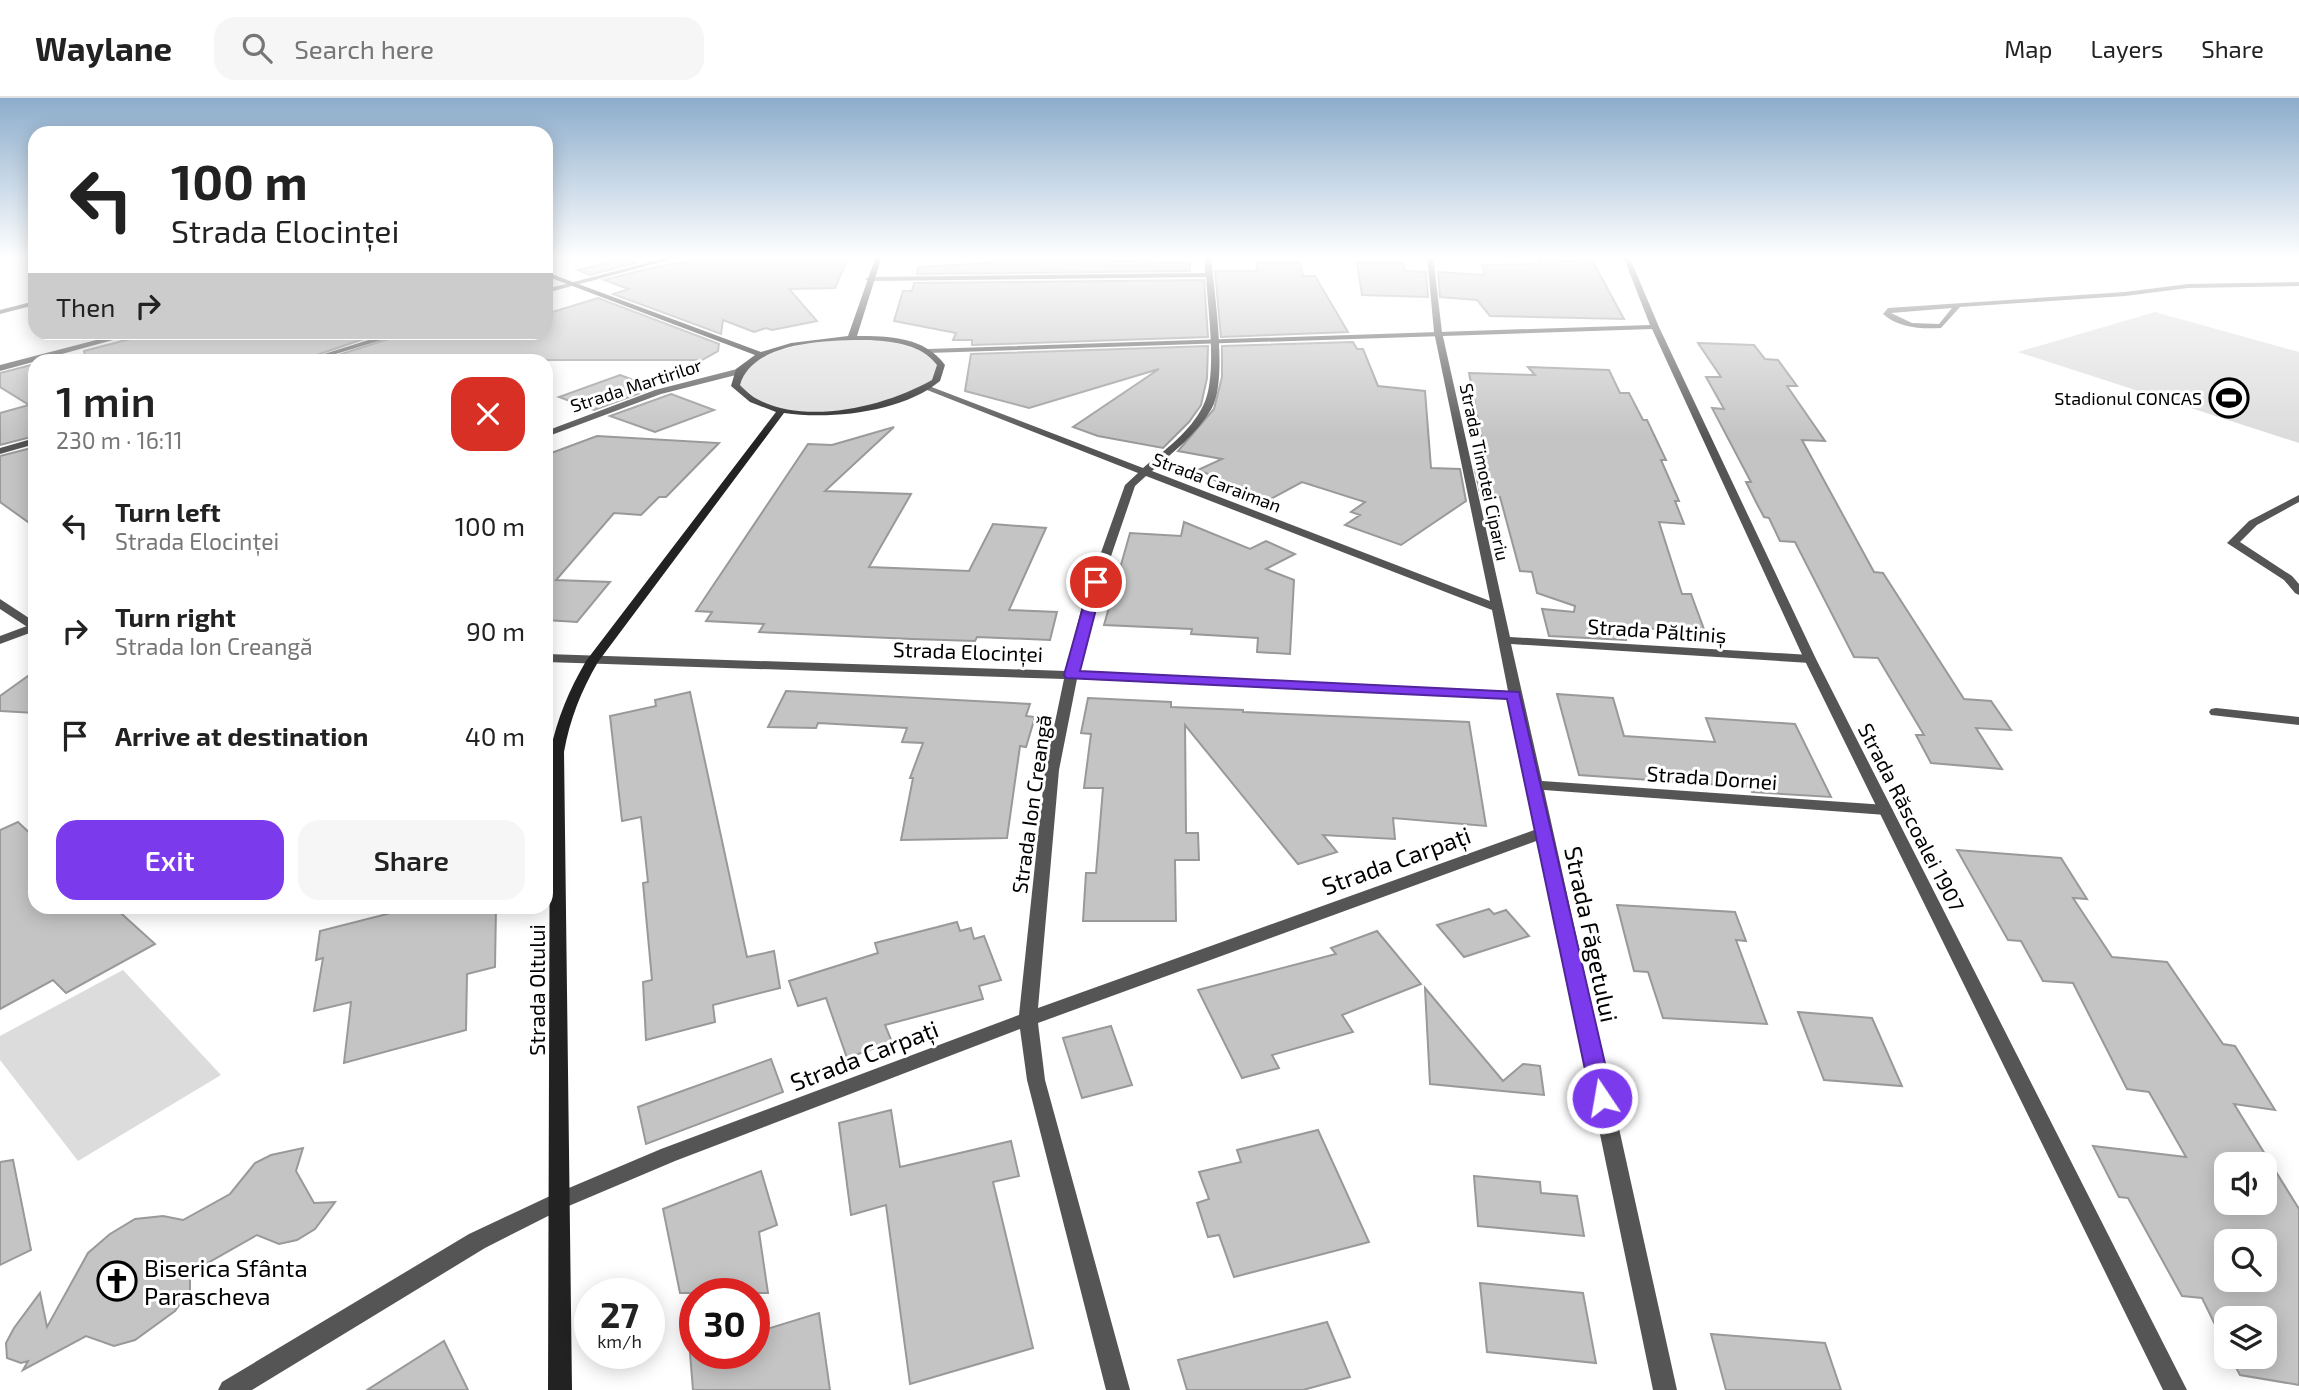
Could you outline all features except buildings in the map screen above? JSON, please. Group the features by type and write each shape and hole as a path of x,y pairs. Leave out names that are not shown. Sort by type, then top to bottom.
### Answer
{"main road":[{"path":"660,316 762,355"},
{"path":"852,337 858,316"},
{"path":"852,337 897,340 928,351 941,365 936,381 893,402 865,409 811,413 782,410 746,398 735,386 737,372 762,355 806,342 852,337"},
{"name":"Strada Oltului","path":"560,1390 557,1202 557,752 567,705 592,661 782,410"}],"street":[{"name":"Strada Ion Creangă","path":"1118,1390 1036,1080 1028,1019 1052,770 1088,606 1130,485 1185,437 1207,408 1213,393 1216,368 1211,316"},
{"name":"Strada Timotei Cipariu","path":"1436,316 1514,695"},
{"name":"Strada Răscoalei 1907","path":"1650,316 1810,659 2175,1390"},
{"path":"1890,316 1896,321 1920,327 1941,326 1949,316"},
{"path":"928,351 1438,332 1654,327"},
{"path":"54,354 107,340"},
{"path":"329,354 377,340"},
{"path":"0,368 28,361"},
{"name":"Strada Martirilor","path":"553,431 676,386 737,372"},
{"name":"Strada Caraiman","path":"926,388 1495,607"},
{"path":"0,451 28,443"},
{"path":"2299,498 2253,523 2233,543 2288,578 2299,591"},
{"path":"0,603 28,624"},
{"path":"0,640 28,630"},
{"name":"Strada Păltiniș","path":"1503,640 1810,659"},
{"name":"Strada Elocinței","path":"553,658 1071,675 1514,695"},
{"name":"Strada Făgetului","path":"1514,695 1536,785 1665,1390"},
{"path":"2216,712 2299,721"},
{"name":"Strada Dornei","path":"1536,785 1886,810"},
{"name":"Strada Carpați","path":"230,1390 477,1241 557,1202 668,1155 1028,1019 1545,832"}],"shaded area":[{"name":"Stadionul CONCAS","path":"2140,316 2170,316 2299,352 2299,443 2018,352"},
{"path":"871,338 918,346 941,365 936,381 873,404 829,413 806,414 784,412 763,405 735,388 737,372 769,354 818,342"},
{"path":"123,970 221,1075 78,1161 0,1060 0,1036"}],"place":[{"name":"Stadionul CONCAS","path":"2229,398"},
{"name":"Biserica Sfânta Parascheva","path":"117,1281"}],"route":[{"path":"1096,582 1071,675 1514,695 1536,785 1602,1098"}]}
